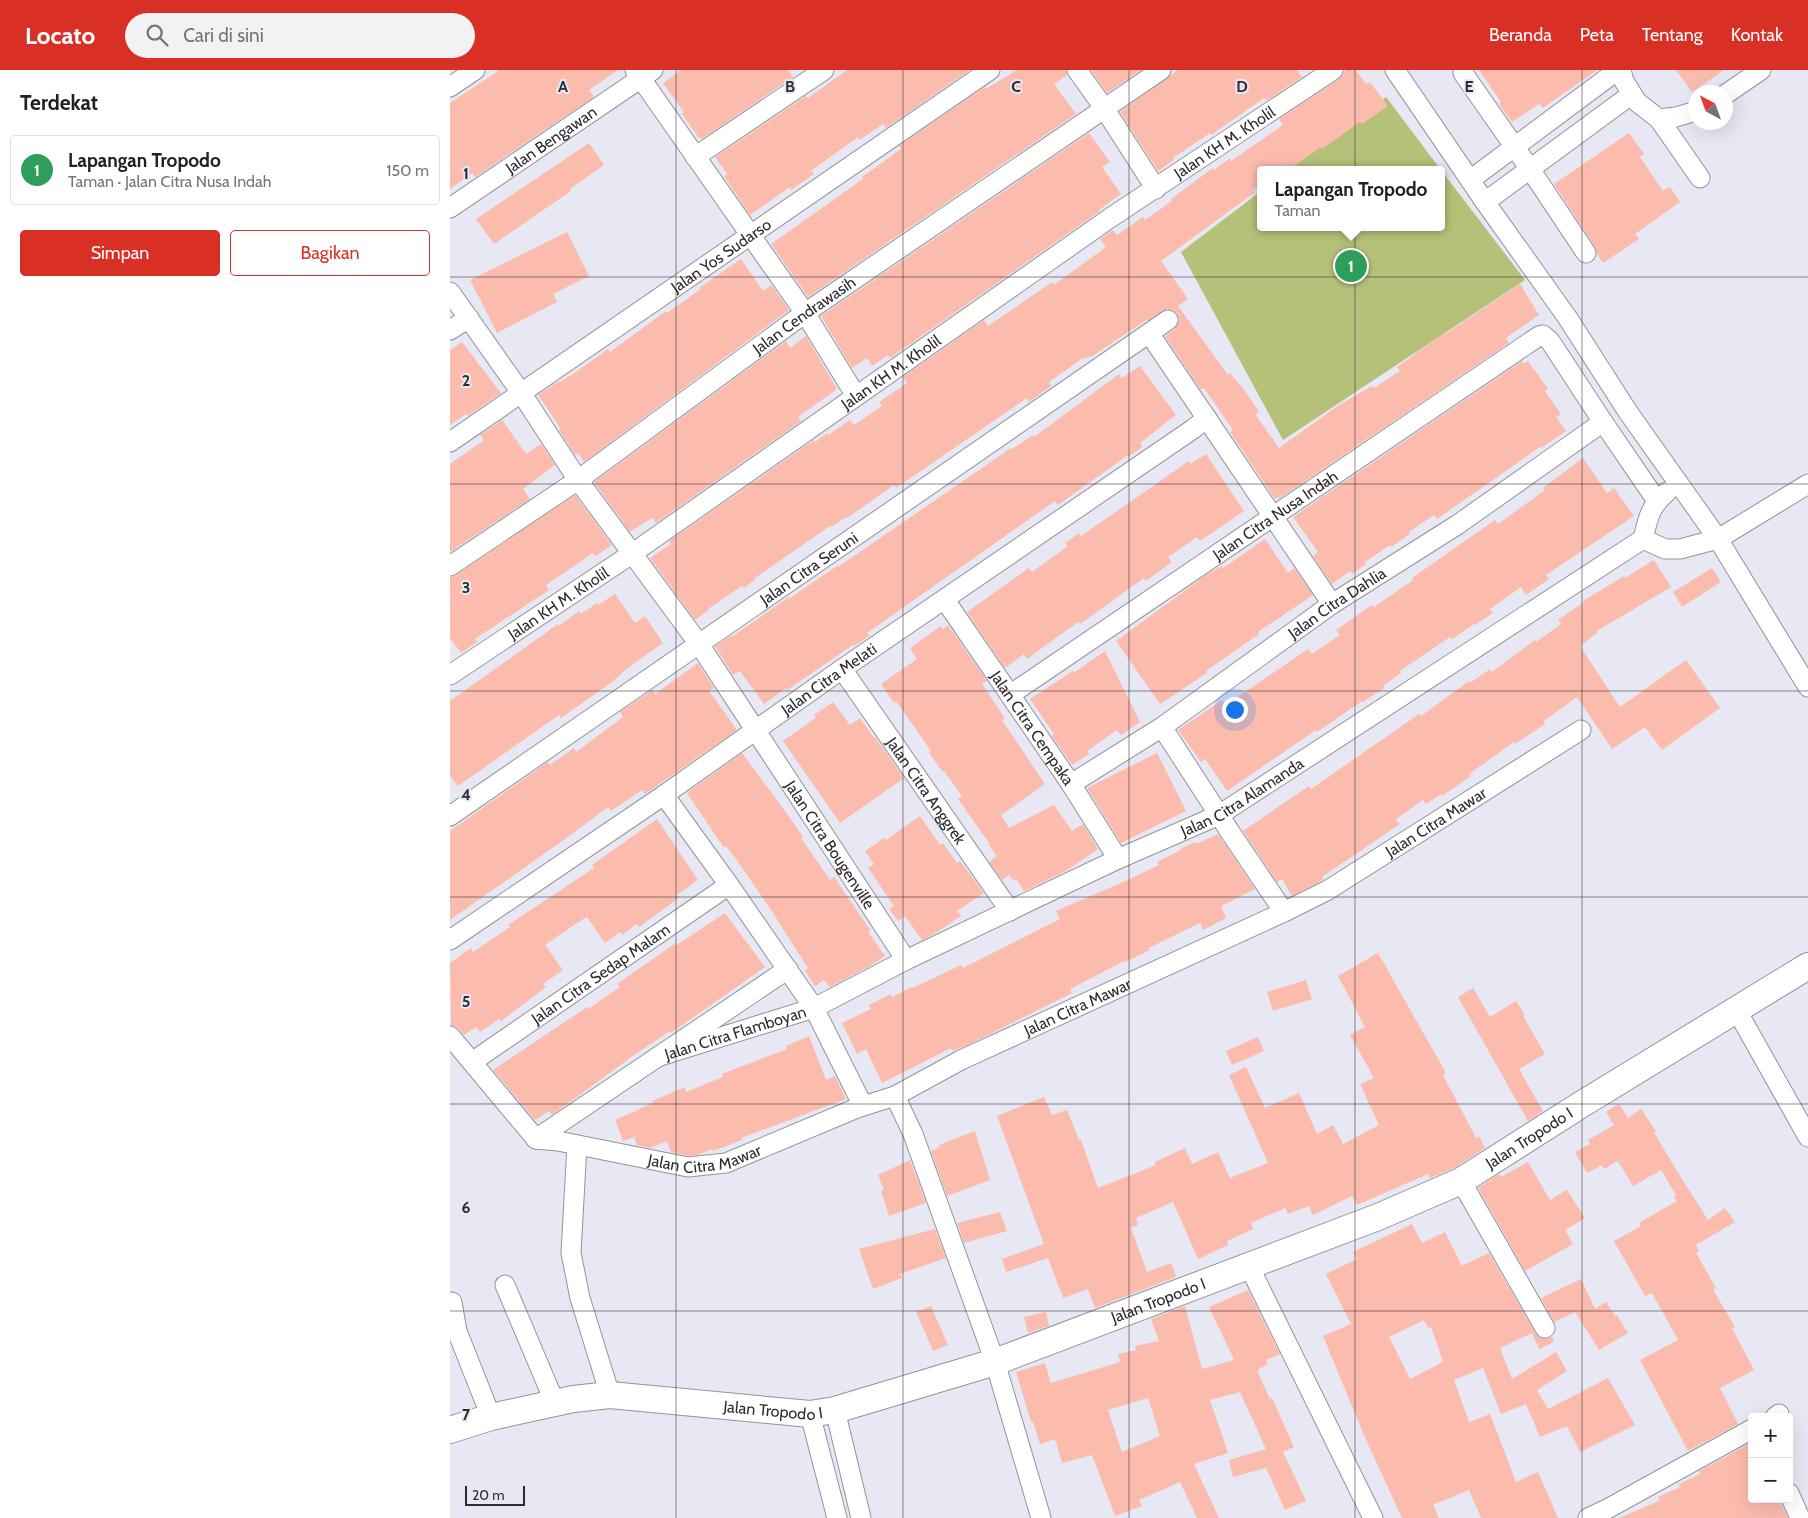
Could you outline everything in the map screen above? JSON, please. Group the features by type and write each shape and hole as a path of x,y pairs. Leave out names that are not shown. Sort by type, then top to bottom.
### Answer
{"street":[{"path":"450,87 475,70"},
{"path":"695,157 824,70"},
{"name":"Jalan Yos Sudarso","path":"450,442 990,70"},
{"path":"1077,70 1156,189"},
{"name":"Jalan Cendrawasih","path":"450,566 578,480 805,313 1161,70"},
{"path":"1470,180 1619,70 1637,102 1659,119 1700,178"},
{"path":"1733,89 1761,70"},
{"path":"1399,71 1470,180 1567,317 1628,412 1718,540 1808,687"},
{"path":"643,73 695,157 805,313 856,396"},
{"name":"Jalan Bengawan","path":"450,208 643,73"},
{"name":"Jalan KH M. Kholil","path":"450,674 633,553 1321,73"},
{"path":"1463,73 1530,168 1586,253"},
{"path":"1485,202 1632,94"},
{"path":"1659,119 1688,113"},
{"name":"Jalan Citra Bougenville","path":"450,292 460,323 522,394 578,480 699,644 906,960"},
{"name":"Jalan Citra Seruni","path":"450,816 1168,320"},
{"path":"1149,333 1272,518 1332,604"},
{"name":"Jalan Citra Nusa Indah","path":"1011,694 1539,336 1542,335 1550,341 1603,422"},
{"name":"Jalan Citra Melati","path":"450,940 664,796 842,669 945,600 1206,418"},
{"path":"1603,422 1657,501"},
{"name":"Jalan Citra Dahlia","path":"1071,784 1162,727 1332,604 1457,525 1603,422"},
{"path":"1678,485 1657,501 1648,514 1643,539 1664,549 1680,549 1718,540 1808,484"},
{"name":"Jalan Citra Alamanda","path":"814,1008 906,960 1118,859 1219,815 1643,539"},
{"name":"Jalan Citra Cempaka","path":"945,600 1011,694 1118,859"},
{"name":"Jalan Citra Anggrek","path":"842,669 1010,911"},
{"path":"1162,727 1284,912"},
{"name":"Jalan Citra Mawar","path":"536,1139 577,1145 688,1167 726,1163 863,1106 895,1096 961,1060 1328,890 1581,730"},
{"path":"664,796 729,885 814,1008 863,1106"},
{"name":"Jalan Citra Sedap Malam","path":"472,1062 729,885"},
{"name":"Jalan Tropodo I","path":"450,1430 491,1417 573,1399 610,1395 823,1412 995,1362 1378,1217 1461,1180 1808,966"},
{"name":"Jalan Citra Flamboyan","path":"536,1139 788,969"},
{"name":"Jalan Citra Flamboyan","path":"657,1057 814,1008"},
{"path":"1736,1010 1808,1137"},
{"path":"450,1036 536,1139"},
{"path":"895,1096 913,1134 995,1362 1041,1518"},
{"path":"577,1145 571,1253 580,1298 610,1395"},
{"path":"1461,1180 1545,1328"},
{"path":"1249,1266 1373,1518"},
{"path":"505,1285 555,1403"},
{"path":"452,1302 457,1331 491,1417"},
{"path":"823,1412 837,1518"},
{"path":"823,1412 861,1518"},
{"path":"1588,1518 1611,1513 1748,1431"},
{"path":"1793,1502 1800,1518"}],"green space":[{"path":"1386,97 1438,166 1294,166"},
{"path":"1445,175 1525,280 1283,440 1181,252 1257,194 1257,231 1445,231"}],"building":[{"path":"500,70 618,70 589,90 594,97 475,177 472,173 450,189 450,103"},
{"path":"681,70 788,70 793,77 702,139 699,138 682,114 684,112 663,83"},
{"path":"847,70 970,70 886,128 883,124 860,140 858,137 811,171 814,174 791,190 790,187 750,215 724,176 727,174 715,157 806,96 808,98"},
{"path":"1017,70 1066,70 1067,75 1054,84 1076,114 808,297 771,244 863,179 862,177 901,149 899,146 985,87 986,89"},
{"path":"1091,70 1141,70 1107,93"},
{"path":"1178,70 1297,70 1302,77 1266,101 1264,98 1211,135 1210,133 1173,158 1174,160 1158,171 1120,112"},
{"path":"1346,70 1356,70 1366,84 1370,82 1388,106 1362,124 1360,122 1322,149 1321,147 1295,166 1257,166 1257,187 1252,190 1254,193 1161,261 1188,299 1178,306 1228,375 1230,373 1245,391 1259,412 1255,414 1279,448 1339,405 1372,386 1374,388 1400,371 1397,367 1444,333 1520,284 1539,315 1506,338 1509,343 1280,498 1275,499 1230,432 1233,430 1204,388 1201,390 1165,336 1175,329 1179,320 1177,313 1167,309 1146,320 1091,357 1083,358 1049,382 1051,386 1029,402 1027,398 896,488 894,485 847,518 830,526 755,578 744,588 742,586 695,620 650,558 671,544 669,541 814,440 815,442 827,433 828,435 850,420 854,425 882,406 879,402 907,383 903,377 984,320 988,326 1052,282 1054,285 1106,247 1100,239 1113,230 1117,235 1143,217 1145,220 1213,168 1214,170 1230,158 1231,161 1283,125 1279,119 1339,79"},
{"path":"1479,70 1597,70 1543,108 1539,104 1512,122"},
{"path":"1676,70 1724,70 1702,85 1688,86"},
{"path":"1089,133 1110,162 1102,167 1121,194 1100,211 890,358 888,355 872,366 867,358 852,368 821,316"},
{"path":"1629,133 1644,154 1640,157 1663,191 1670,187 1680,202 1635,234 1639,239 1603,263 1595,247 1554,184"},
{"path":"589,143 604,165 570,189 571,191 494,244 476,219"},
{"path":"567,232 589,276 553,294 557,302 497,333 470,280"},
{"path":"741,259 763,291 771,285 789,310 584,462 578,453 575,455 559,430 561,429 538,395 576,372 608,349 610,352"},
{"path":"806,336 837,389 798,417 801,421 656,523 652,518 630,532 594,482 786,341 790,348"},
{"path":"462,342 501,393 468,416 466,414 450,425 450,350"},
{"path":"1522,361 1524,364 1528,361 1548,389 1545,391 1561,414 1556,417 1566,431 1437,519 1434,515 1391,547 1390,545 1365,562 1366,564 1352,574 1350,571 1332,584 1313,556 1318,552 1293,517"},
{"path":"1140,366 1176,415 1140,443 1142,447 1058,505 1055,501 867,633 869,636 764,704 740,671 733,675 715,646 838,567 1011,448 1033,435 1034,437 1119,374 1122,378"},
{"path":"502,420 526,454 541,444 555,465 523,489 530,499 450,552 450,464 484,440 480,435"},
{"path":"1206,454 1244,511 1200,541 1197,537 1168,557 1172,562 1146,581 1144,578 1027,659 1024,654 1005,668 967,612 1029,568 1032,572 1068,546 1065,543 1079,533 1081,536 1189,461 1190,464"},
{"path":"1583,458 1607,493 1614,488 1634,516 1546,575 1549,579 1526,595 1521,587 1490,609 1493,613 1452,639 1450,637 1400,671 1401,673 1383,686 1384,688 1317,732 1316,730 1227,791 1205,759 1201,762 1178,730 1222,700 1226,705 1308,649 1312,654 1340,635 1336,630 1372,605 1374,607 1495,520 1498,524 1545,490 1543,488"},
{"path":"575,495 612,545 596,556 593,553 546,585 549,590 475,639 477,642 461,653 450,638 450,577 456,575"},
{"path":"1265,539 1288,573 1294,568 1313,595 1258,632 1259,634 1206,671 1207,673 1160,704 1116,641 1206,575 1222,566 1223,568"},
{"path":"1654,560 1671,587 1597,631 1580,646 1620,707 1686,660 1720,708 1662,750 1645,727 1612,749 1577,697 1544,721 1545,724 1515,744 1514,742 1442,796 1441,794 1426,804 1423,800 1396,819 1400,824 1322,877 1323,879 1317,883 1292,896 1282,879 1277,882 1243,831 1309,786 1311,789 1419,714 1421,716 1469,681 1470,683 1490,669 1492,672 1535,640 1536,642 1561,624 1558,620 1583,601"},
{"path":"1712,568 1721,582 1682,607 1673,592"},
{"path":"615,594 635,623 645,616 663,643 561,718 559,715 458,786 450,776 450,701 558,624 559,626 579,611 581,614"},
{"path":"948,625 987,681 982,684 1005,718 1002,720 1045,784 1001,815 1009,828 1054,805 1072,831 1083,824 1098,849 1066,871 1024,891 1016,879 1014,881 1009,875 1002,880 989,862 997,856 958,799 962,796 929,753 931,751 896,701 894,703 881,684 917,659 910,648 941,626 943,629"},
{"path":"1105,651 1140,722 1121,735 1117,730 1087,751 1089,754 1072,765 1030,699 1073,671 1075,672"},
{"path":"698,663 714,688 709,691 737,730 645,794 642,790 611,811 608,807 450,920 450,831 548,762 550,765 574,748 576,752 623,717 620,712 652,690 655,694"},
{"path":"833,702 850,725 860,718 904,778 840,823 783,741 816,718 814,715"},
{"path":"742,753 793,822 803,837 801,838 830,880 834,877 885,956 830,987 824,980 815,986 805,971 808,968 771,910 736,859 726,846 724,848 687,793"},
{"path":"1157,753 1186,811 1121,843 1087,788"},
{"path":"920,816 940,845 943,843 957,863 960,861 984,893 957,911 961,916 922,940 905,916 898,921 889,909 894,906 868,868 874,864 865,851 884,838 886,840"},
{"path":"657,819 698,880 677,895 679,898 639,927 637,924 622,935 620,932 605,943 587,917 545,945 563,970 543,984 546,987 501,1021 499,1019 480,1032 476,1027 464,1035 458,1028 451,1025 450,963 471,948 473,952 510,927 508,925 594,868 592,865"},
{"path":"1218,834 1255,889 1221,906 1226,918 1203,930 1200,923 1070,989 1072,993 968,1045 953,1051 951,1048 882,1083 866,1049 857,1054 842,1023 871,1009 869,1005 891,994 892,997 913,988 961,965 963,968 1060,919 1056,911 1130,879 1159,865 1157,862 1180,849"},
{"path":"725,913 765,967 671,1033 670,1031 637,1053 552,1115 549,1111 535,1120 493,1070 587,1007 588,1009 620,987 617,984 676,943 677,945"},
{"path":"1378,953 1446,1073 1443,1075 1476,1138 1479,1136 1485,1148 1454,1168 1430,1178 1428,1174 1357,1205 1352,1196 1313,1215 1309,1206 1288,1214 1285,1208 1251,1223 1253,1229 1227,1241 1228,1245 1198,1259 1173,1202 1136,1218 1138,1225 1131,1228 1147,1272 1171,1263 1176,1277 1095,1308 1088,1289 1063,1298 1048,1258 1006,1272 1002,1259 1044,1244 997,1116 1044,1097 1052,1115 1067,1110 1079,1140 1081,1140 1098,1188 1156,1165 1155,1162 1185,1148 1192,1164 1218,1152 1230,1178 1268,1163 1229,1075 1246,1067 1265,1108 1299,1093 1317,1134 1333,1125 1343,1144 1379,1125 1360,1084 1374,1078 1350,1035 1365,1027 1338,976"},
{"path":"1306,980 1312,999 1273,1011 1267,992"},
{"path":"1473,988 1490,1017 1516,1001 1545,1054 1519,1069 1543,1111 1528,1121 1458,997"},
{"path":"809,1036 826,1080 835,1076 846,1099 741,1138 742,1140 713,1151 712,1149 698,1155 689,1156 671,1152 667,1141 650,1148 637,1145 634,1137 623,1141 615,1120 685,1087 686,1092 723,1077 722,1074 787,1049 786,1046"},
{"path":"1258,1037 1264,1051 1232,1065 1226,1051"},
{"path":"1619,1104 1628,1118 1641,1109 1708,1220 1725,1208 1735,1222 1696,1245 1699,1251 1696,1253 1716,1288 1713,1290 1735,1327 1732,1328 1754,1370 1720,1388 1738,1424 1688,1451 1640,1360 1678,1340 1652,1293 1645,1296 1614,1241 1641,1226 1639,1223 1677,1201 1674,1197 1676,1195 1661,1170 1633,1186 1618,1161 1604,1169 1602,1165 1587,1173 1575,1152 1590,1144 1588,1140 1614,1125 1606,1112"},
{"path":"975,1131 990,1180 947,1196 931,1151 940,1147 939,1145"},
{"path":"910,1160 926,1203 889,1216 881,1191 884,1190 878,1175"},
{"path":"1528,1162 1550,1200 1567,1190 1585,1218 1565,1230 1573,1244 1525,1271 1478,1188 1499,1174 1501,1177"},
{"path":"1000,1212 1007,1231 964,1243 957,1223"},
{"path":"1412,1224 1422,1243 1445,1232 1462,1266 1489,1253 1536,1334 1544,1339 1552,1337 1554,1342 1539,1349 1532,1333 1500,1348 1512,1379 1556,1352 1567,1371 1537,1390 1548,1409 1608,1378 1635,1425 1580,1452 1567,1426 1540,1437 1526,1404 1501,1414 1483,1368 1454,1380 1469,1422 1490,1414 1516,1482 1538,1472 1558,1518 1481,1518 1469,1490 1433,1505 1439,1518 1402,1518 1363,1433 1323,1336 1351,1324 1326,1274 1357,1259 1353,1252","holes":["1424,1320 1428,1328 1431,1327 1443,1362 1410,1379 1389,1337"]},
{"path":"935,1229 946,1258 900,1274 902,1278 873,1289 859,1249"},
{"path":"1581,1279 1595,1309 1606,1302 1628,1333 1599,1350 1575,1312 1554,1322 1541,1298"},
{"path":"1248,1290 1280,1354 1266,1360 1268,1364 1257,1370 1294,1447 1283,1452 1306,1501 1285,1510 1266,1468 1233,1477 1229,1460 1266,1449 1240,1392 1210,1400 1228,1453 1194,1464 1219,1518 1197,1518 1180,1482 1139,1500 1142,1506 1115,1516 1092,1455 1062,1463 1055,1439 1040,1444 1033,1422 1031,1422 1016,1372 1045,1363 1051,1383 1120,1362 1118,1354 1136,1350 1135,1346 1159,1341 1151,1319 1185,1306 1202,1369 1234,1360 1209,1307","holes":["1148,1398 1160,1436 1122,1452 1108,1410"]},
{"path":"931,1306 948,1345 933,1351 916,1312"},
{"path":"1046,1312 1049,1326 1028,1333 1024,1317"},
{"path":"1748,1445 1748,1503 1781,1503 1788,1518 1619,1518 1659,1501 1658,1497 1680,1487 1679,1484 1700,1474 1699,1471"}],"place":[{"name":"Lapangan Tropodo","path":"1351,266"}]}
